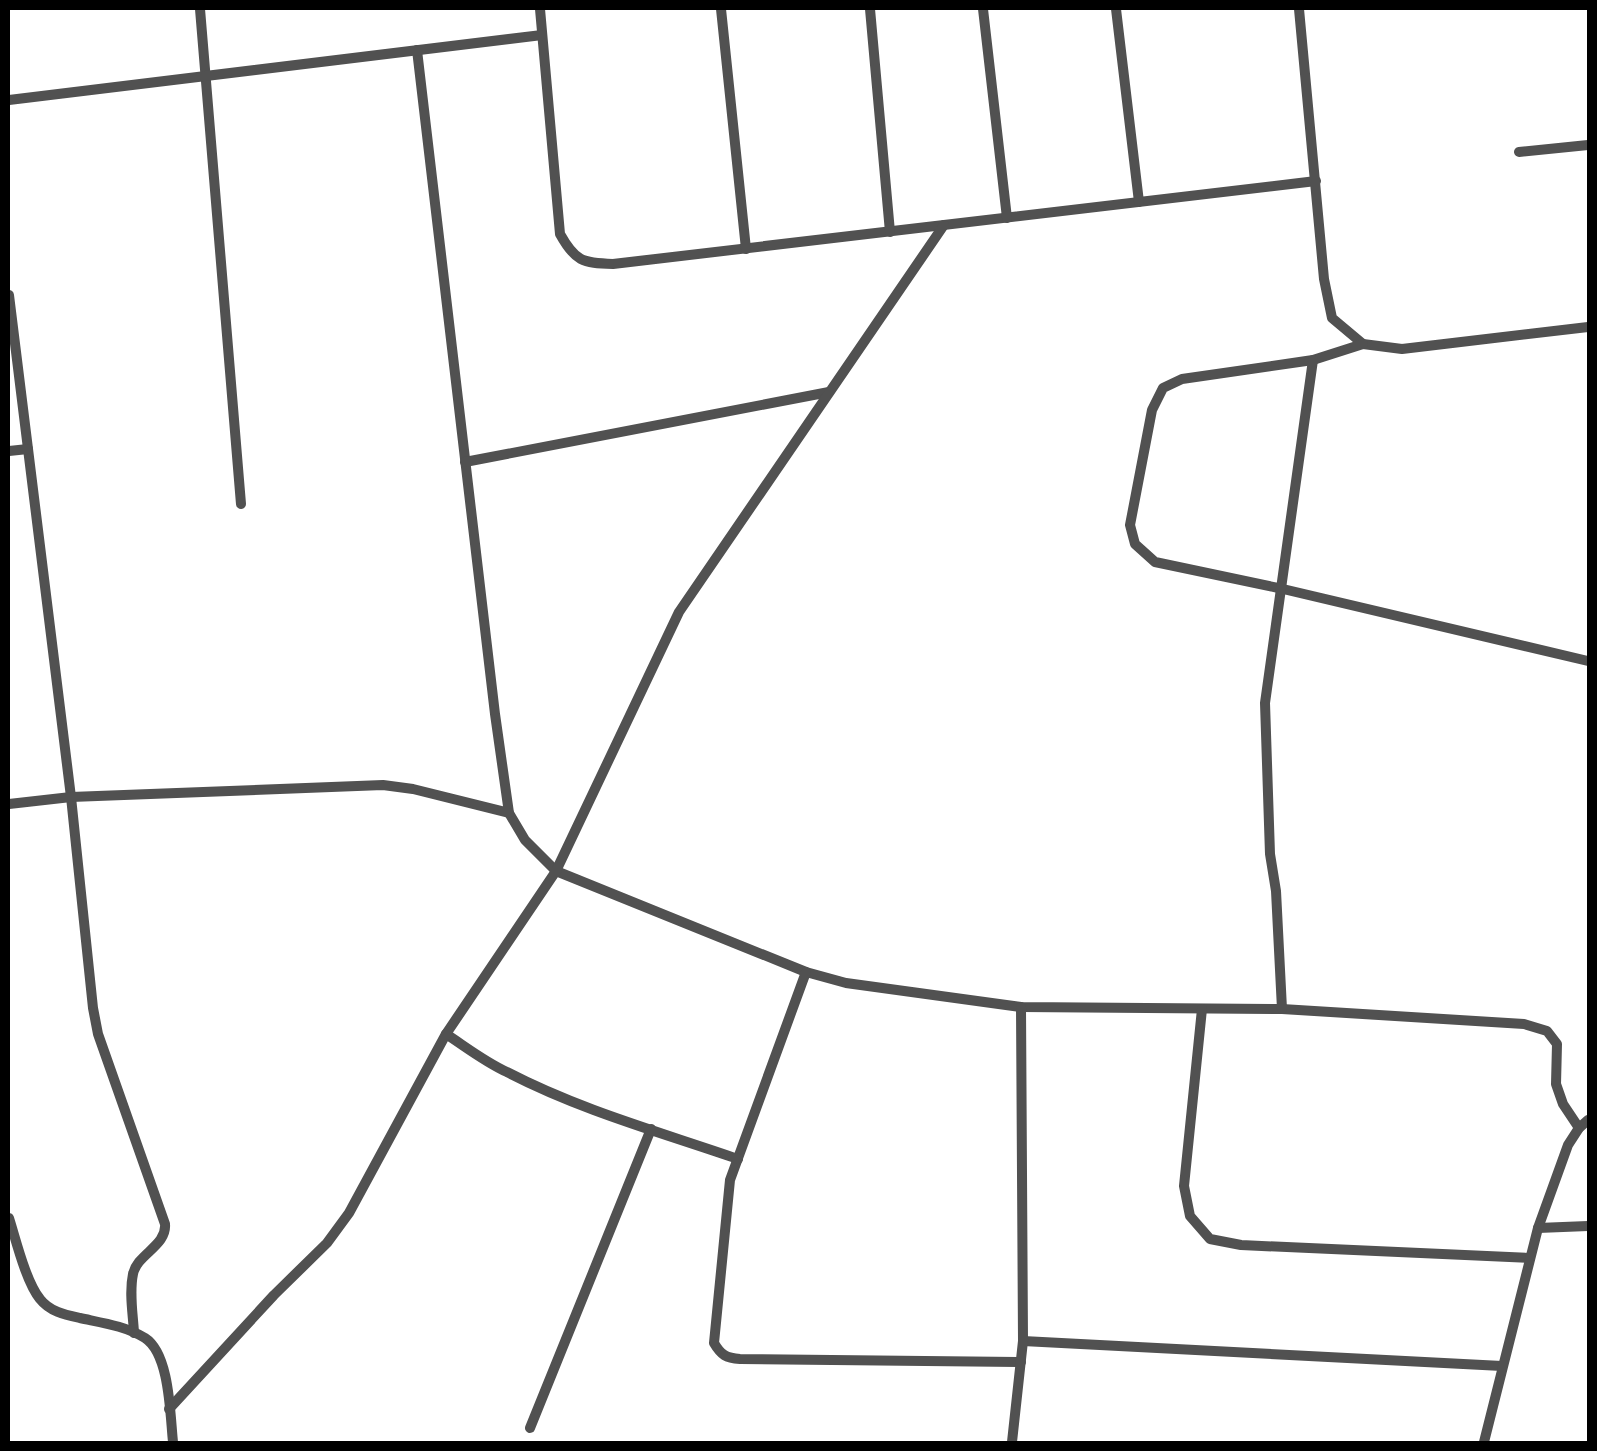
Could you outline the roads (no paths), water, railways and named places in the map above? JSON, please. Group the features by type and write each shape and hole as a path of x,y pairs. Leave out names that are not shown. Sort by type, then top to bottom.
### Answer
{"street":[{"path":"200,9 242,504"},
{"path":"540,9 560,234 570,252 588,263 613,264 1316,181"},
{"path":"721,9 746,249"},
{"path":"870,9 890,232"},
{"path":"984,9 1007,218"},
{"path":"1116,9 1139,202"},
{"path":"1299,9 1324,279 1332,318 1363,344"},
{"path":"9,100 542,35"},
{"path":"417,50 495,714 509,813 525,840 556,871 806,972 846,983 1021,1007 1282,1009 1524,1024 1547,1031 1557,1044 1556,1084 1563,1104 1579,1128"},
{"path":"1519,152 1588,145"},
{"path":"169,1408 274,1295 327,1243 349,1213 446,1034 556,871 679,612 944,225"},
{"path":"9,295 71,797 98,1034 165,1224 161,1239 137,1264 133,1274 134,1333"},
{"path":"1588,327 1402,349 1363,344 1313,360 1182,379 1163,388 1152,410 1130,525 1135,544 1155,562 1283,589 1588,660"},
{"path":"1282,1009 1276,891 1270,854 1265,703 1283,589 1313,360"},
{"path":"465,462 829,392"},
{"path":"9,451 28,449"},
{"path":"9,804 71,797 383,785 413,789 509,813"},
{"path":"806,972 730,1180 714,1343 720,1353 729,1358 740,1359 1021,1362"},
{"path":"1012,1442 1023,1341 1021,1007"},
{"path":"1202,1009 1184,1186 1190,1216 1210,1239 1241,1245 1530,1258"},
{"path":"446,1034 505,1072 589,1108 738,1159"},
{"path":"1484,1442 1538,1228 1568,1145 1579,1128 1588,1120"},
{"path":"530,1428 651,1129"},
{"path":"9,1218 30,1281 39,1299 48,1308 62,1314 121,1326 147,1339 158,1353 165,1374 173,1442"},
{"path":"1538,1228 1588,1226"},
{"path":"1023,1341 1502,1366"}]}
